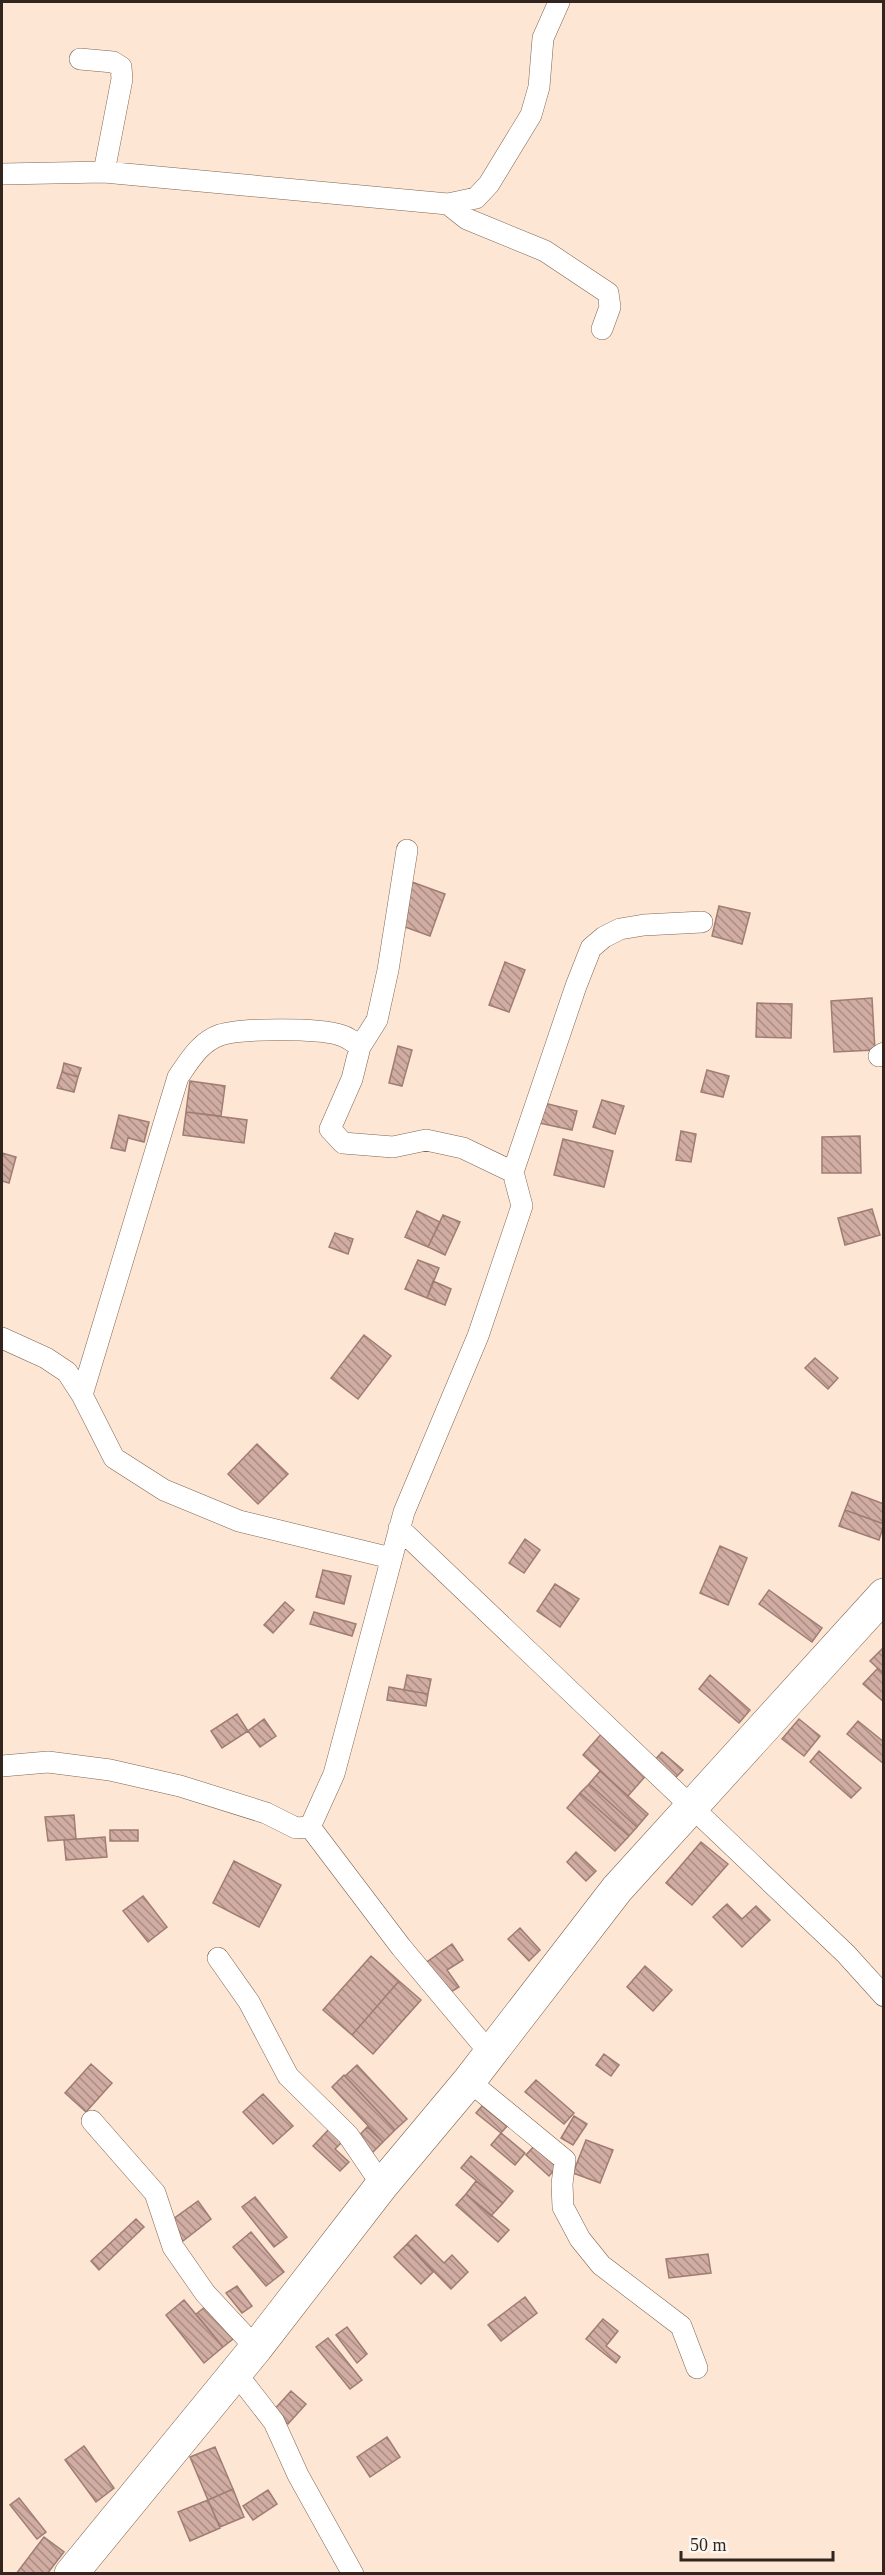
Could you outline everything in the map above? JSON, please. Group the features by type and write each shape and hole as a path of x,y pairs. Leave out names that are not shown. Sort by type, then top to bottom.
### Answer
{"main road":[{"path":"71,2574 246,2360 382,2185 469,2081 489,2052 617,1889 884,1595"}],"street":[{"path":"2,174 104,172 448,204 476,198 489,184 531,115 539,87 543,38 559,2"},
{"path":"80,59 113,62 121,67 122,79 104,172"},
{"path":"448,204 467,219 545,251 608,293 610,307 602,329"},
{"path":"407,850 388,970 377,1020 360,1047 352,1079 330,1129 343,1143 393,1147 426,1140 464,1148 513,1172"},
{"path":"310,1827 334,1774 404,1512 478,1336 522,1206 513,1172 591,948 604,936 620,929 644,925 702,922"},
{"path":"82,1395 178,1077 198,1048 219,1036 248,1030 334,1033 348,1038 360,1047"},
{"path":"2,1338 46,1358 67,1372 82,1395 114,1458 164,1490 239,1521 391,1557"},
{"path":"399,1528 846,1954 884,1996"},
{"path":"2,1766 48,1762 110,1770 180,1786 266,1813 296,1828 310,1827"},
{"path":"310,1827 401,1947 489,2052"},
{"path":"218,1958 249,2002 288,2076 348,2136 382,2185"},
{"path":"469,2081 565,2160 562,2184 563,2207 580,2239 602,2265 681,2326 697,2368"},
{"path":"92,2121 155,2193 172,2247 205,2293 246,2360 298,2475 353,2574"}],"building":[{"path":"412,882 445,894 430,936 397,924"},
{"path":"719,906 750,913 742,944 712,936"},
{"path":"505,962 525,970 509,1012 489,1005"},
{"path":"872,998 875,1050 834,1052 831,1001"},
{"path":"757,1003 792,1004 791,1038 756,1037"},
{"path":"398,1046 412,1050 402,1086 389,1083"},
{"path":"64,1063 81,1068 78,1077 62,1072"},
{"path":"707,1070 729,1076 723,1097 701,1092"},
{"path":"62,1072 78,1077 74,1092 57,1088"},
{"path":"190,1081 225,1086 221,1116 186,1112"},
{"path":"602,1100 624,1106 615,1134 593,1127"},
{"path":"544,1103 577,1111 572,1130 539,1123"},
{"path":"186,1112 247,1120 244,1143 183,1135"},
{"path":"119,1115 149,1122 144,1142 128,1138 125,1151 111,1148"},
{"path":"681,1131 696,1134 691,1162 676,1160"},
{"path":"860,1136 861,1173 822,1173 822,1137"},
{"path":"563,1139 613,1151 604,1187 554,1175"},
{"path":"2,1153 16,1157 9,1183 2,1181"},
{"path":"872,1209 880,1235 845,1245 838,1218"},
{"path":"417,1211 440,1222 428,1247 405,1237"},
{"path":"443,1215 460,1222 445,1255 428,1247"},
{"path":"335,1233 353,1239 348,1254 329,1247"},
{"path":"418,1260 439,1268 427,1298 405,1289"},
{"path":"433,1281 451,1289 445,1305 427,1298"},
{"path":"364,1335 391,1356 358,1399 331,1378"},
{"path":"815,1358 838,1378 828,1389 805,1368"},
{"path":"257,1444 288,1474 258,1504 228,1474"},
{"path":"852,1492 884,1504 884,1524 845,1510"},
{"path":"845,1510 884,1524 879,1540 839,1526"},
{"path":"525,1539 540,1550 524,1573 509,1563"},
{"path":"720,1546 747,1558 728,1605 700,1593"},
{"path":"323,1570 351,1576 344,1604 316,1597"},
{"path":"555,1584 579,1599 560,1627 537,1611"},
{"path":"769,1590 822,1628 812,1642 759,1604"},
{"path":"285,1602 294,1610 273,1633 264,1625"},
{"path":"314,1612 356,1624 352,1636 310,1624"},
{"path":"884,1647 884,1674 870,1661"},
{"path":"878,1668 884,1674 884,1702 863,1684"},
{"path":"407,1675 431,1679 428,1694 404,1690"},
{"path":"710,1675 750,1710 739,1723 699,1689"},
{"path":"389,1687 428,1694 426,1706 387,1700"},
{"path":"237,1714 248,1731 222,1748 211,1731"},
{"path":"264,1719 276,1736 260,1747 248,1731"},
{"path":"799,1719 820,1736 804,1756 782,1739"},
{"path":"858,1721 884,1742 884,1764 847,1734"},
{"path":"603,1732 649,1772 628,1796 583,1755"},
{"path":"819,1751 861,1788 851,1798 810,1762"},
{"path":"662,1752 683,1770 673,1780 653,1762"},
{"path":"600,1771 648,1814 637,1827 589,1784"},
{"path":"589,1784 637,1827 629,1836 580,1793"},
{"path":"580,1793 629,1836 615,1851 567,1808"},
{"path":"74,1815 76,1839 48,1841 45,1817"},
{"path":"110,1830 138,1830 138,1841 110,1841"},
{"path":"105,1837 107,1857 66,1860 64,1840"},
{"path":"701,1842 728,1864 692,1905 666,1883"},
{"path":"576,1852 596,1871 586,1881 567,1862"},
{"path":"234,1861 281,1885 259,1927 213,1903"},
{"path":"143,1896 167,1927 148,1942 123,1911"},
{"path":"727,1904 742,1919 756,1906 770,1920 742,1947 713,1917"},
{"path":"520,1928 540,1950 529,1961 508,1939"},
{"path":"452,1944 463,1960 447,1970 459,1987 446,1995 424,1964"},
{"path":"371,1956 399,1981 352,2035 323,2010"},
{"path":"645,1966 672,1990 653,2011 627,1987"},
{"path":"399,1981 421,2000 373,2054 352,2035"},
{"path":"604,2054 619,2065 611,2076 596,2065"},
{"path":"91,2064 112,2083 86,2112 65,2093"},
{"path":"357,2065 407,2119 395,2130 345,2076"},
{"path":"344,2075 395,2130 383,2142 332,2087"},
{"path":"536,2080 574,2113 564,2124 525,2092"},
{"path":"263,2094 293,2126 273,2144 243,2112"},
{"path":"482,2106 507,2126 501,2133 476,2113"},
{"path":"574,2116 587,2124 573,2145 561,2138"},
{"path":"333,2125 346,2138 335,2149 349,2162 340,2171 313,2146"},
{"path":"367,2127 383,2142 371,2154 356,2139"},
{"path":"501,2133 525,2153 515,2165 491,2145"},
{"path":"586,2140 613,2150 600,2183 573,2173"},
{"path":"535,2145 558,2166 549,2176 526,2155"},
{"path":"471,2156 513,2191 503,2203 461,2168"},
{"path":"476,2181 503,2203 491,2216 466,2194"},
{"path":"466,2194 509,2230 498,2242 456,2205"},
{"path":"255,2197 287,2237 274,2247 242,2207"},
{"path":"198,2201 211,2219 183,2241 169,2222"},
{"path":"136,2219 144,2227 99,2270 91,2261"},
{"path":"251,2232 284,2272 266,2286 233,2247"},
{"path":"416,2235 444,2263 452,2255 468,2272 451,2289 407,2244"},
{"path":"407,2244 433,2272 421,2284 394,2257"},
{"path":"708,2254 711,2273 669,2278 666,2259"},
{"path":"237,2286 252,2306 242,2313 226,2293"},
{"path":"525,2297 537,2313 501,2341 488,2325"},
{"path":"184,2300 223,2347 204,2363 166,2315"},
{"path":"210,2303 237,2336 223,2347 196,2314"},
{"path":"603,2319 618,2331 606,2346 620,2357 616,2363 586,2339"},
{"path":"347,2327 367,2354 357,2363 336,2335"},
{"path":"328,2338 362,2380 350,2389 316,2347"},
{"path":"291,2391 306,2404 288,2424 273,2411"},
{"path":"387,2437 400,2457 370,2477 357,2457"},
{"path":"84,2446 114,2488 96,2502 65,2460"},
{"path":"215,2447 233,2489 208,2500 190,2457"},
{"path":"233,2489 244,2517 220,2527 208,2500"},
{"path":"268,2490 277,2504 253,2520 243,2506"},
{"path":"19,2498 46,2532 37,2539 10,2505"},
{"path":"208,2500 220,2528 190,2541 178,2512"},
{"path":"44,2537 64,2552 47,2574 16,2574"}]}
